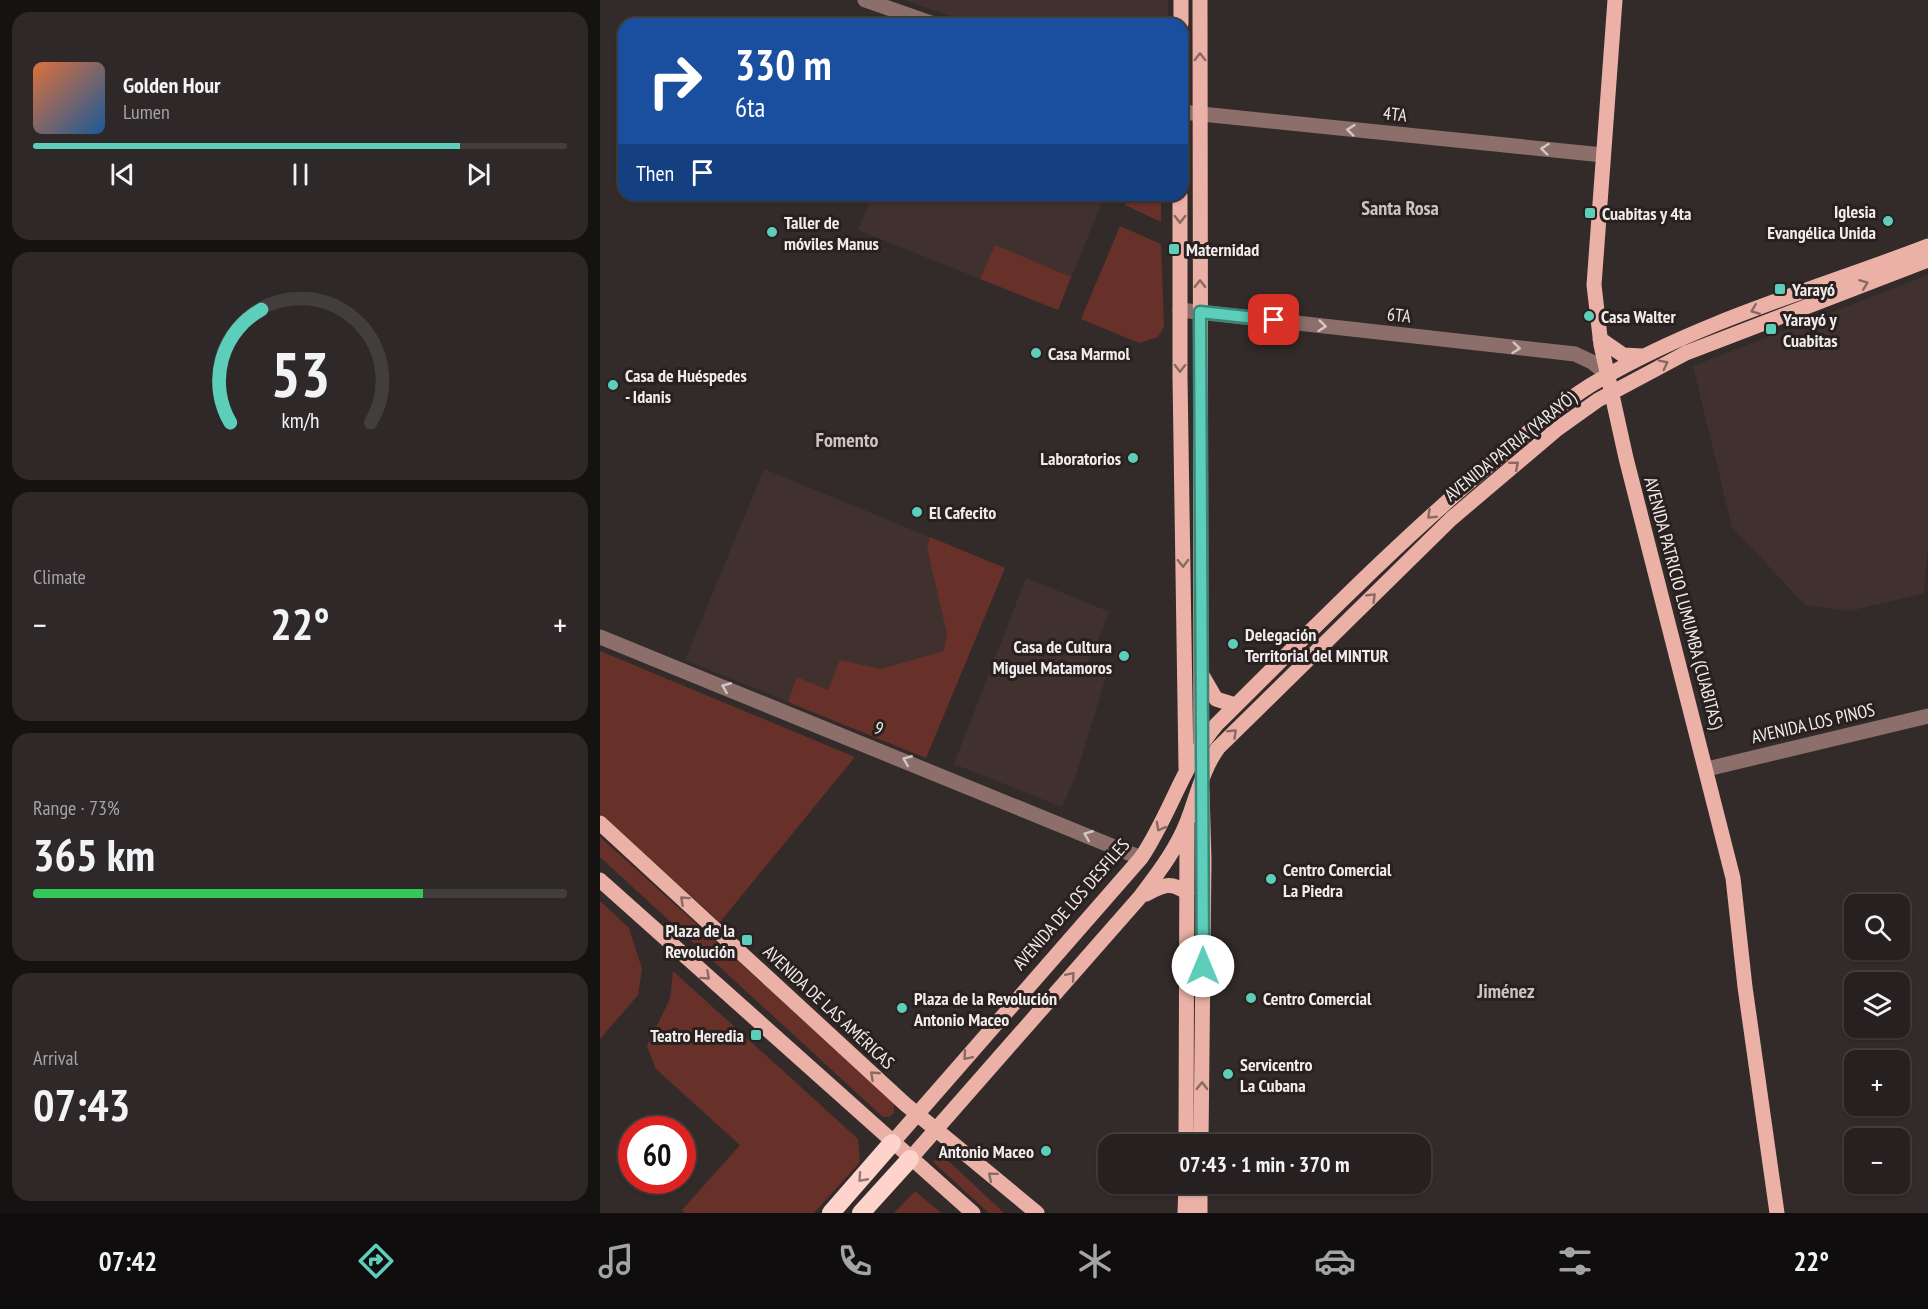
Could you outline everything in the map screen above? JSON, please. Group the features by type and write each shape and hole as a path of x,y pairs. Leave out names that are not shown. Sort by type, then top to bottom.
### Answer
{"highway":[{"name":"AVENIDA DE LOS DESFILES","path":"831,1213 892,1143"},
{"path":"861,1213 910,1159"}],"main road":[{"path":"1181,0 1181,18"},
{"path":"1200,0 1201,672 1204,872 1201,1134"},
{"name":"AVENIDA PATRICIO LUMUMBA (CUABITAS)","path":"1615,0 1594,285 1600,339 1626,458 1733,878 1745,987 1776,1213"},
{"path":"1180,201 1187,822 1186,1134"},
{"path":"1600,339 1623,355 1648,356 1681,339 1779,300 1928,246"},
{"name":"AVENIDA PATRIA (YARAYÓ)","path":"1202,782 1210,760 1218,748 1451,519 1556,430 1612,391 1686,353 1928,260"},
{"name":"AVENIDA PATRIA (YARAYÓ)","path":"1202,741 1235,705 1440,507 1545,418 1608,375 1648,356"},
{"path":"1201,672 1216,699 1235,705"},
{"name":"AVENIDA DE LOS DESFILES","path":"892,1143 1141,858 1158,832 1202,741"},
{"path":"910,1159 1140,897 1170,856 1187,822 1202,782"},
{"name":"AVENIDA DE LAS AMÉRICAS","path":"600,823 936,1131 1037,1213"},
{"path":"600,880 892,1143 974,1213"},
{"path":"1140,897 1167,884 1177,885 1187,892"},
{"path":"1185,1213 1186,1194"},
{"path":"1200,1194 1200,1213"}],"street":[{"path":"865,0 917,18"},
{"name":"4TA","path":"1188,113 1603,155"},
{"name":"6TA","path":"1180,310 1575,354 1592,362 1608,375"},
{"name":"9","path":"600,636 1141,858"},
{"name":"AVENIDA LOS PINOS","path":"1707,769 1928,716"}],"shaded area":[{"path":"905,0 1168,0 1168,18 956,18"},
{"path":"870,201 1103,201 1058,310 858,230"},
{"path":"1127,201 1161,201 1161,222 1125,205"},
{"path":"1120,226 1161,244 1164,327 1158,337 1139,343 1081,319"},
{"path":"995,245 1071,277 1058,310 980,279"},
{"path":"1928,275 1928,545 1924,593 1850,611 1805,605 1732,527 1693,366"},
{"path":"764,469 1005,568 926,758 685,660"},
{"path":"930,537 1005,568 926,758 788,702 797,677 828,690 840,660 881,669 944,651 947,634 927,547"},
{"path":"1026,578 1110,612 1088,661 1108,670 1077,772 1062,807 954,764"},
{"path":"600,651 855,757 720,922 600,814"},
{"path":"600,837 894,1102 894,1113 889,1117 883,1117 600,857"},
{"path":"600,901 629,928 642,969 638,995 600,1039"},
{"path":"673,971 858,1139 860,1162 814,1213 685,1213 682,1210 740,1145 656,1069 647,1046 670,999"},
{"path":"941,1154 1004,1213 989,1213 933,1162"},
{"path":"915,1191 941,1213 894,1213"}],"place":[{"name":"Cuabitas y 4ta","path":"1590,213"},
{"name":"Iglesia Evangélica Unida","path":"1888,221"},
{"name":"Taller de móviles Manus","path":"772,232"},
{"name":"Maternidad","path":"1174,249"},
{"name":"Yarayó","path":"1780,289"},
{"name":"Casa Walter","path":"1589,316"},
{"name":"Yarayó y Cuabitas","path":"1771,329"},
{"name":"Casa Marmol","path":"1036,353"},
{"name":"Casa de Huéspedes - Idanis","path":"613,385"},
{"name":"Laboratorios","path":"1133,458"},
{"name":"El Cafecito","path":"917,512"},
{"name":"Delegación Territorial del MINTUR","path":"1233,644"},
{"name":"Casa de Cultura Miguel Matamoros","path":"1124,656"},
{"name":"Centro Comercial La Piedra","path":"1271,879"},
{"name":"Plaza de la Revolución","path":"747,940"},
{"name":"Centro Comercial","path":"1251,998"},
{"name":"Plaza de la Revolución Antonio Maceo","path":"902,1008"},
{"name":"Teatro Heredia","path":"756,1035"},
{"name":"Servicentro La Cubana","path":"1228,1074"},
{"name":"Antonio Maceo","path":"1046,1151"}],"district":[{"name":"Santa Rosa","path":"1400,208"},
{"name":"Fomento","path":"847,440"},
{"name":"Jiménez","path":"1506,991"}],"route":[{"path":"1203,966 1200,312 1274,320"}]}
